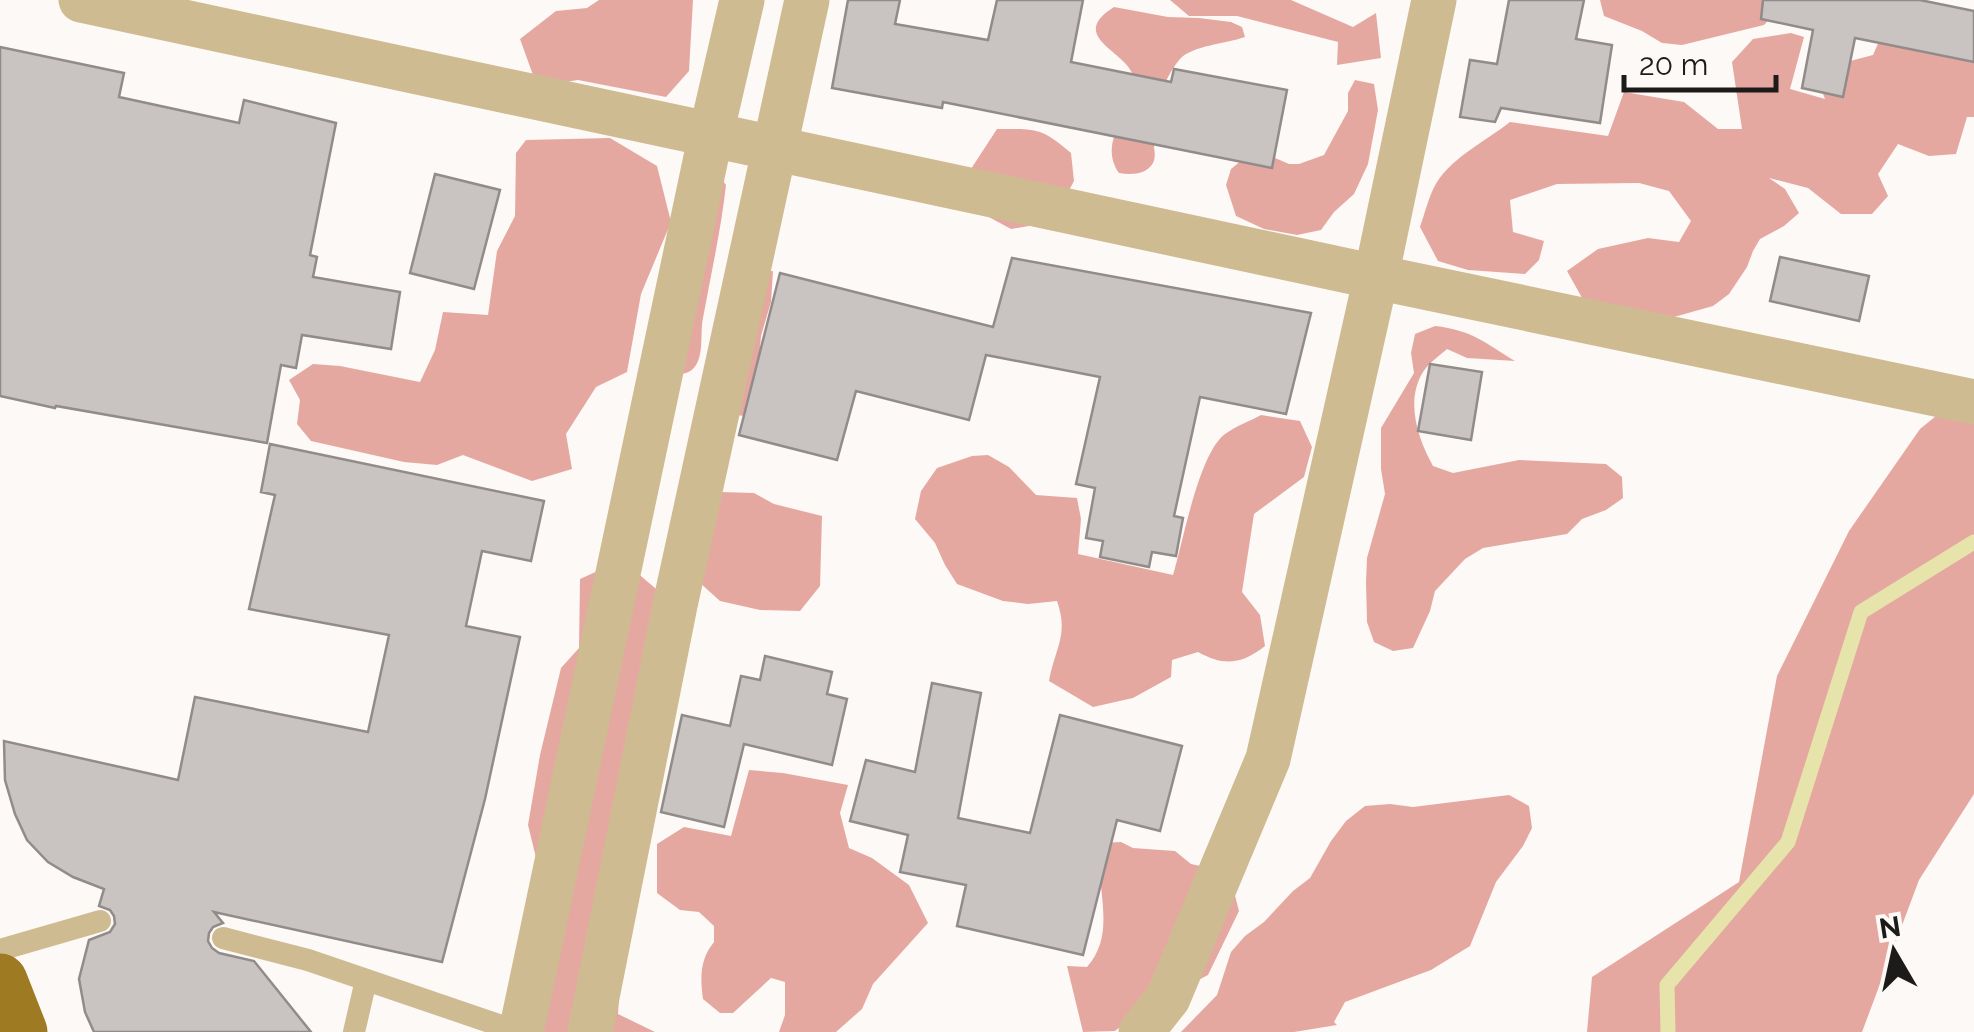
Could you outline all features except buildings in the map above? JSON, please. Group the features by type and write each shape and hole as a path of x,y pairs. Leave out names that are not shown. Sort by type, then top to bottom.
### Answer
{"highway":[{"path":"0,980 20,1032"}],"street":[{"path":"82,0 1974,402"},
{"path":"520,1032 742,0"},
{"path":"590,1032 675,605 807,0"},
{"path":"1141,1032 1168,998 1268,759 1434,0"}],"lane":[{"path":"0,950 100,921"},
{"path":"223,938 308,960 520,1032"},
{"path":"354,1032 366,980"}],"shaded area":[{"path":"599,0 693,0 689,71 666,97 578,80 537,86 520,39 556,11 587,8"},
{"path":"1170,0 1291,0 1353,27 1376,13 1381,58 1337,65 1338,42 1237,16 1189,16"},
{"path":"1600,0 1776,0 1779,9 1764,25 1682,45 1662,43 1604,16"},
{"path":"1114,7 1168,17 1231,22 1242,27 1245,37 1201,48 1180,59 1160,97 1153,163 1133,174 1119,173 1112,149 1132,93 1132,72 1098,37 1096,28 1100,18"},
{"path":"1887,23 1974,36 1974,117 1967,117 1956,154 1929,156 1898,144 1878,174 1888,196 1872,214 1841,214 1808,188 1769,178 1785,189 1799,213 1760,239 1729,294 1713,306 1649,324 1586,305 1567,271 1598,249 1648,238 1679,242 1691,221 1669,191 1639,183 1557,184 1510,200 1513,232 1544,241 1539,260 1525,274 1468,270 1438,261 1420,227 1444,173 1510,122 1608,136 1624,92 1684,102 1718,129 1742,129 1732,62 1753,39 1791,33 1804,37 1790,89 1825,99 1818,81 1835,65 1873,55"},
{"path":"1355,80 1374,84 1378,110 1368,164 1354,194 1321,230 1297,235 1264,229 1236,216 1226,185 1231,169 1248,155 1268,155 1299,164 1324,155 1348,111 1348,93"},
{"path":"997,129 1037,131 1071,153 1074,181 1061,205 1040,224 1011,229 987,216 969,172"},
{"path":"610,138 657,166 671,222 641,294 627,372 596,387 566,434 572,469 532,481 463,455 437,465 404,462 311,441 297,424 300,400 289,380 313,364 420,382 435,350 443,312 488,315 497,251 515,216 516,153 526,140"},
{"path":"720,177 726,185 700,355 692,370 676,374"},
{"path":"773,271 758,371 746,416 735,415 760,272"},
{"path":"1435,326 1469,334 1515,361 1467,358 1447,349 1425,369 1414,407 1418,432 1433,466 1453,473 1519,460 1606,464 1622,477 1623,498 1582,519 1567,534 1483,548 1465,559 1435,591 1413,648 1393,651 1374,642 1367,622 1367,558 1385,494 1381,428 1414,373 1411,353 1415,334"},
{"path":"1974,385 1974,794 1919,880 1862,1032 1587,1032 1592,977 1739,882 1777,676 1849,531 1920,429"},
{"path":"1261,415 1300,421 1312,447 1304,477 1254,514 1242,592 1260,615 1265,646 1232,661 1216,660 1198,652 1172,660 1171,677 1133,698 1093,707 1049,681 1062,623 1057,601 1003,601 957,584 935,543 915,519 921,491 937,468 988,455 1009,467 1036,495 1077,498 1081,519 1078,554 1173,575 1207,459 1225,434"},
{"path":"721,492 754,493 774,504 822,516 820,586 800,611 760,610 720,601 699,582"},
{"path":"622,560 675,605 625,895 618,1014 655,1032 526,1032 543,886 528,825 540,755 561,668 579,648 580,579"},
{"path":"749,770 848,785 840,813 849,848 872,858 909,885 928,923 873,984 862,1009 836,1032 779,1032 785,1015 785,982 771,978 733,1013 720,1013 703,999 701,983 704,962 714,942 714,926 699,912 680,910 657,893 657,844 684,827 731,836"},
{"path":"1509,795 1529,806 1532,828 1496,882 1470,946 1431,970 1345,1002 1334,1022 1337,1025 1294,1032 1181,1032 1217,995 1231,952 1310,878 1346,821 1365,806 1413,807"},
{"path":"1121,842 1133,848 1175,851 1191,864 1214,869 1232,884 1239,911 1208,975 1139,1011 1115,1031 1083,1032 1067,966 1087,967 1094,958 1101,939 1101,886 1030,872 1078,844"}],"waterway":[{"path":"1668,1032 1667,985 1788,842 1861,612 1974,542"}]}
